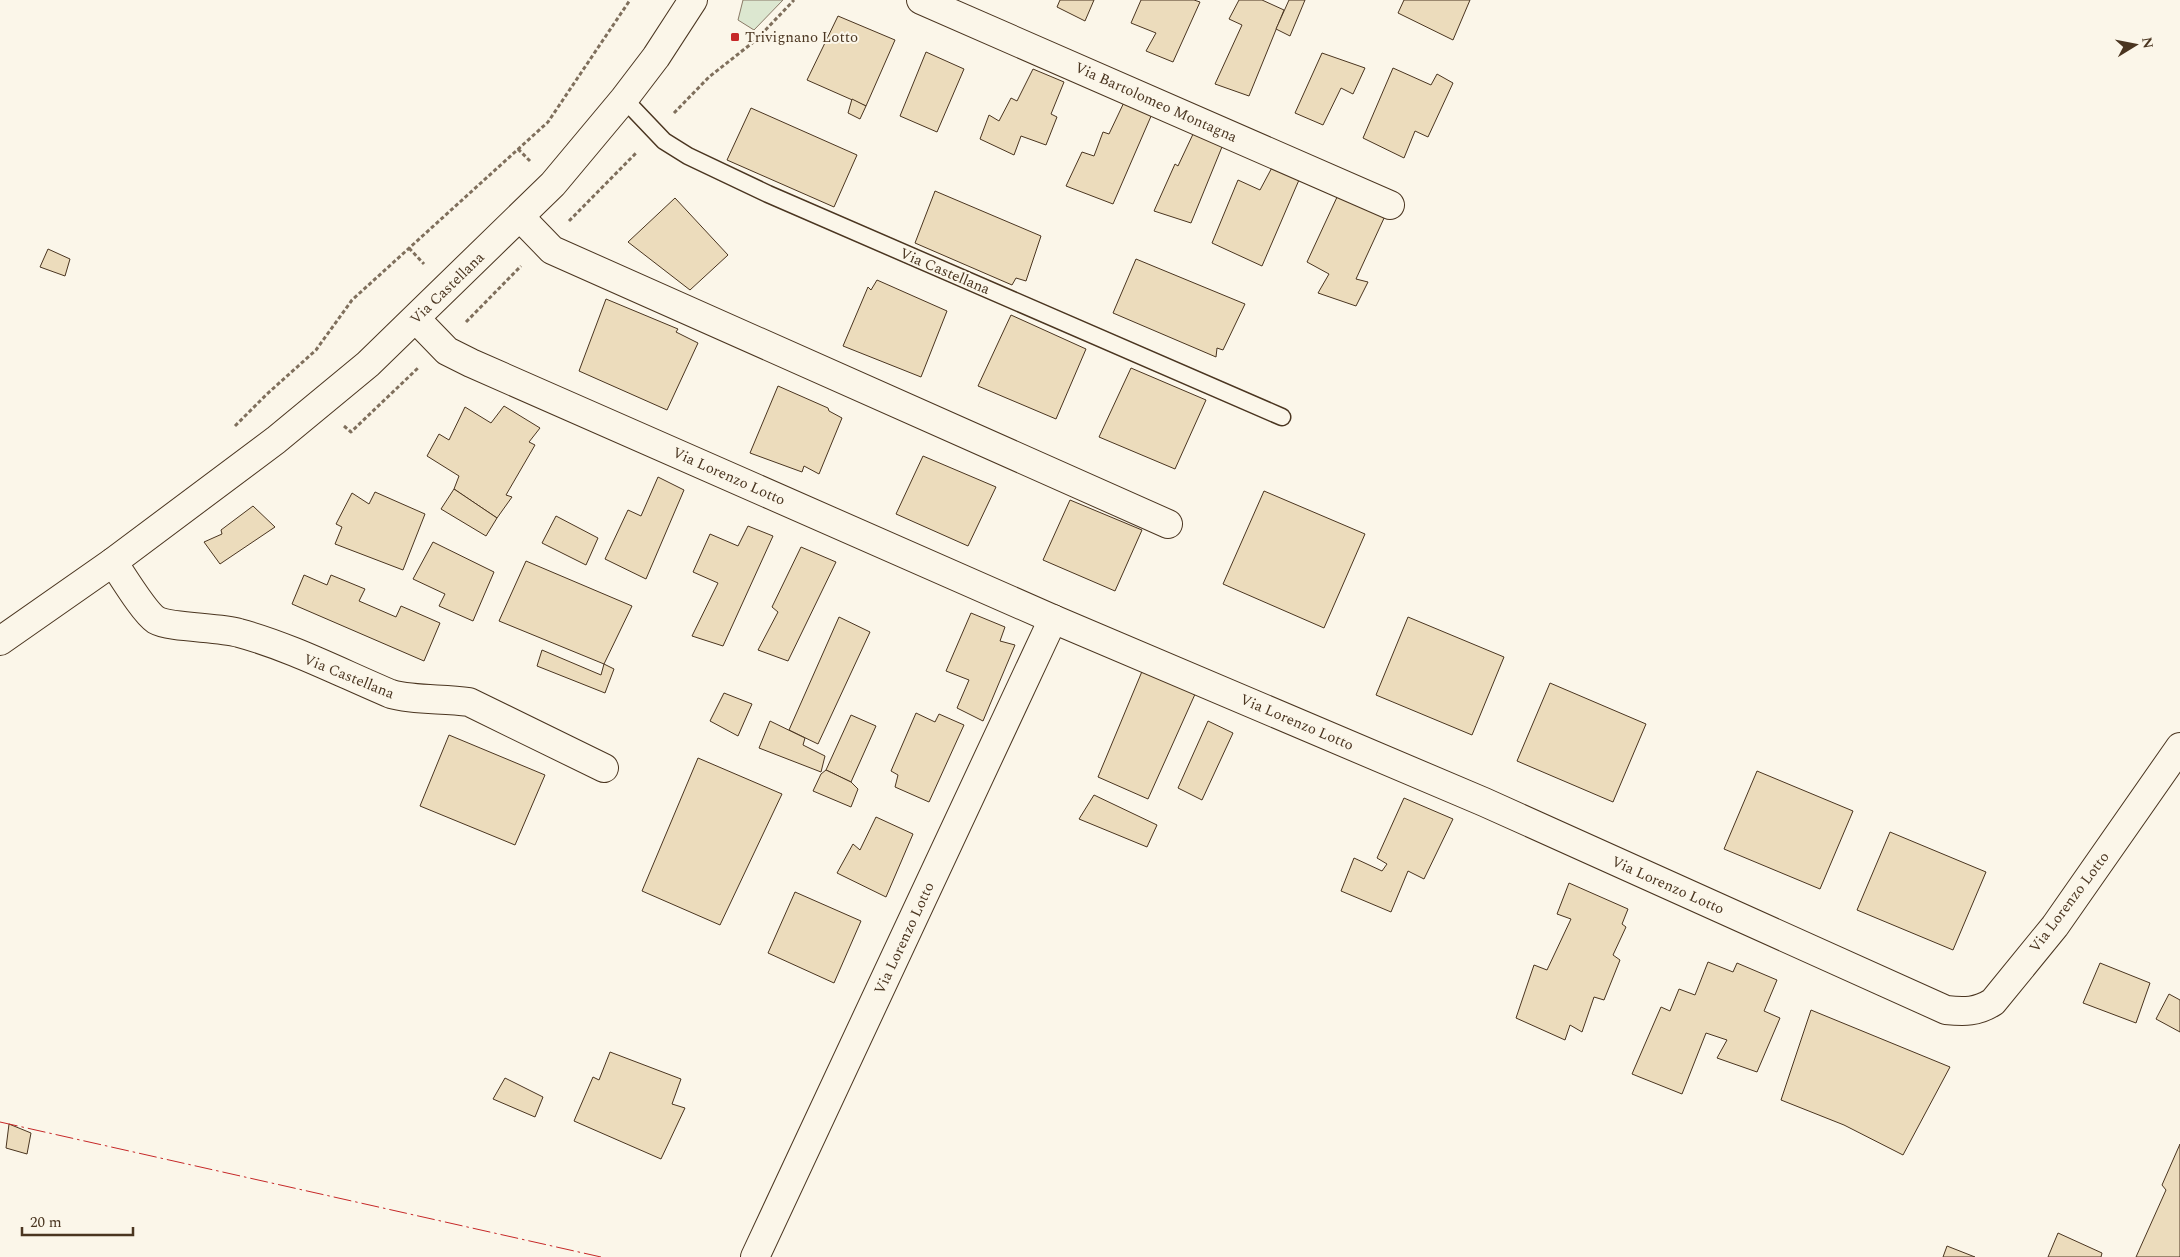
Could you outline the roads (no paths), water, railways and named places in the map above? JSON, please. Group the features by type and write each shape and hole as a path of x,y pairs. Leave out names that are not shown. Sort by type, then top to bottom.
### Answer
{"street":[{"name":"Via Castellana","path":"0,641 113,562 276,440 368,364 553,184 624,99 656,57 693,0"},
{"name":"Via Bartolomeo Montagna","path":"921,0 1390,205"},
{"path":"520,217 552,250 1168,524"},
{"name":"Via Lorenzo Lotto","path":"416,319 447,351 471,363 1053,619 1484,802 1946,1010 1964,1012 1980,1010 1993,1002 2054,926 2180,747"},
{"name":"Via Castellana","path":"113,562 156,619 168,624 206,626 238,632 272,643 397,696 410,699 445,699 469,702 604,768"},
{"name":"Via Lorenzo Lotto","path":"755,1257 1053,619"}],"lane":[{"name":"Via Castellana","path":"624,99 664,141 688,156 759,190 1282,417"}],"place":[{"name":"Trivignano Lotto","path":"735,37"}]}
